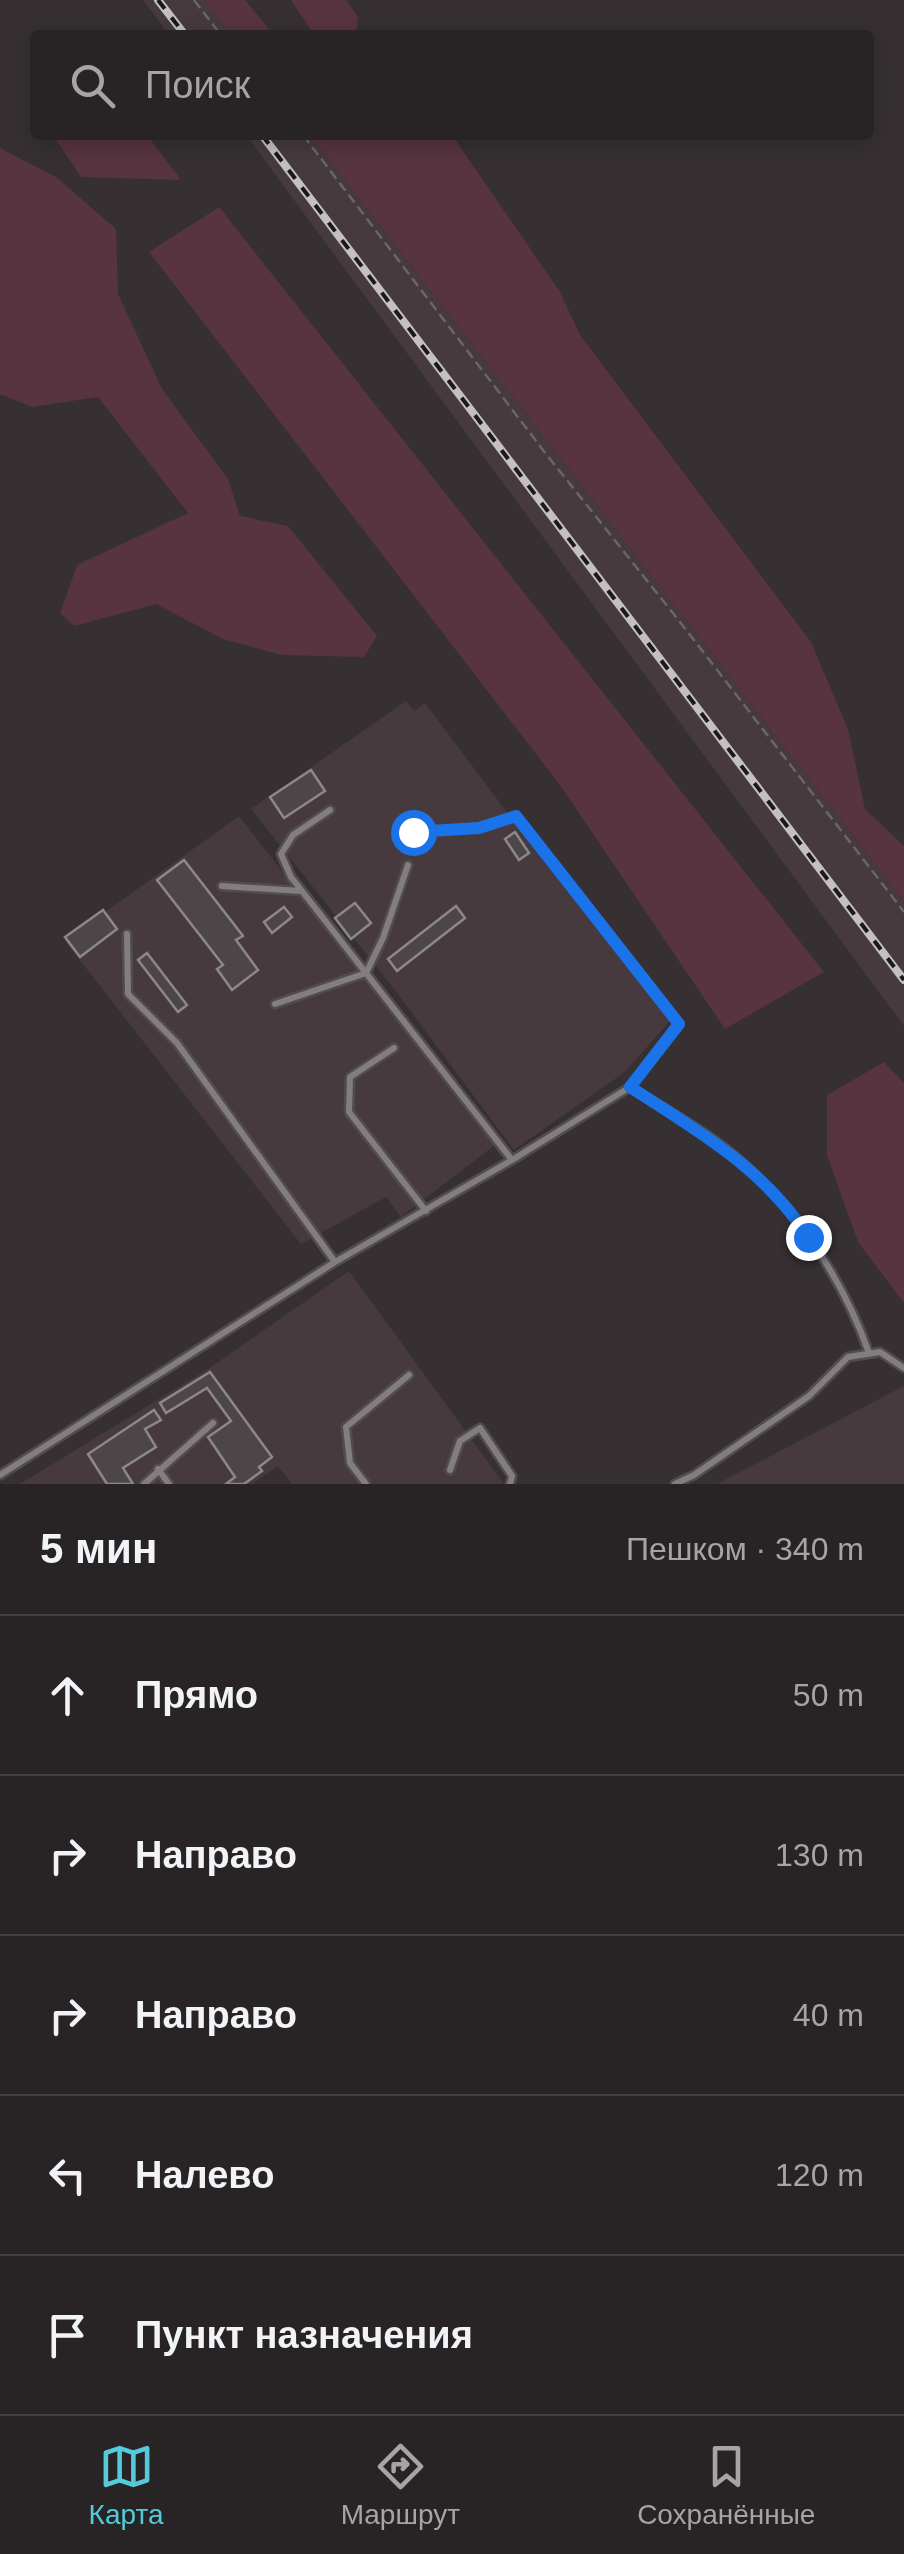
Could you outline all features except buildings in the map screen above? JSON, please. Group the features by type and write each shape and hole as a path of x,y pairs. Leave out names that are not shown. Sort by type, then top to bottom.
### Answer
{"lane":[{"path":"330,810 293,835 281,854 291,877 512,1160"},
{"path":"0,1476 335,1262 630,1087 679,1024 516,816 479,828 413,832"},
{"path":"275,1004 366,973 383,938 408,866"},
{"path":"222,886 302,891"},
{"path":"127,934 128,994 177,1043 335,1262"},
{"path":"394,1048 350,1077 349,1112 426,1211"},
{"path":"630,1087 723,1146 793,1214 856,1318 868,1354"},
{"path":"674,1484 694,1476 809,1396 848,1357 880,1352 904,1368"},
{"path":"366,1484 350,1462 346,1427 409,1375"},
{"path":"144,1484 213,1423"},
{"path":"450,1470 460,1441 480,1428 512,1476 510,1484"},
{"path":"158,1469 169,1484"}],"path":[{"path":"194,0 217,30"},
{"path":"307,140 904,912"}],"shaded area":[{"path":"143,0 204,0 228,30 165,30"},
{"path":"204,0 245,0 270,30 228,30"},
{"path":"291,0 346,0 358,17 357,30 311,30"},
{"path":"56,140 151,140 181,180 81,177"},
{"path":"250,140 314,140 904,901 904,1026"},
{"path":"314,140 455,140 560,292 580,335 811,642 848,729 865,809 904,846 904,901"},
{"path":"0,148 56,177 116,229 118,294 162,389 228,479 240,516 288,526 377,636 364,657 282,655 223,639 156,604 74,626 60,613 77,565 188,513 98,397 32,407 0,394"},
{"path":"219,207 824,972 725,1029 560,785 149,252"},
{"path":"406,701 414,711 425,703 670,1021 625,1072 514,1150 391,985 251,809"},
{"path":"239,816 495,1145 401,1217 386,1197 301,1244 65,941"},
{"path":"884,1062 904,1083 904,1303 858,1242 827,1155 827,1095"},
{"path":"349,1271 504,1484 292,1484 278,1466 252,1484 20,1484 208,1369"},
{"path":"904,1386 904,1484 717,1484"}],"railway":[{"path":"158,0 181,30"},
{"path":"266,140 904,980"}],"route":[{"path":"413,832 479,828 516,816 679,1024 630,1087 723,1146 793,1214 808,1237"}]}
